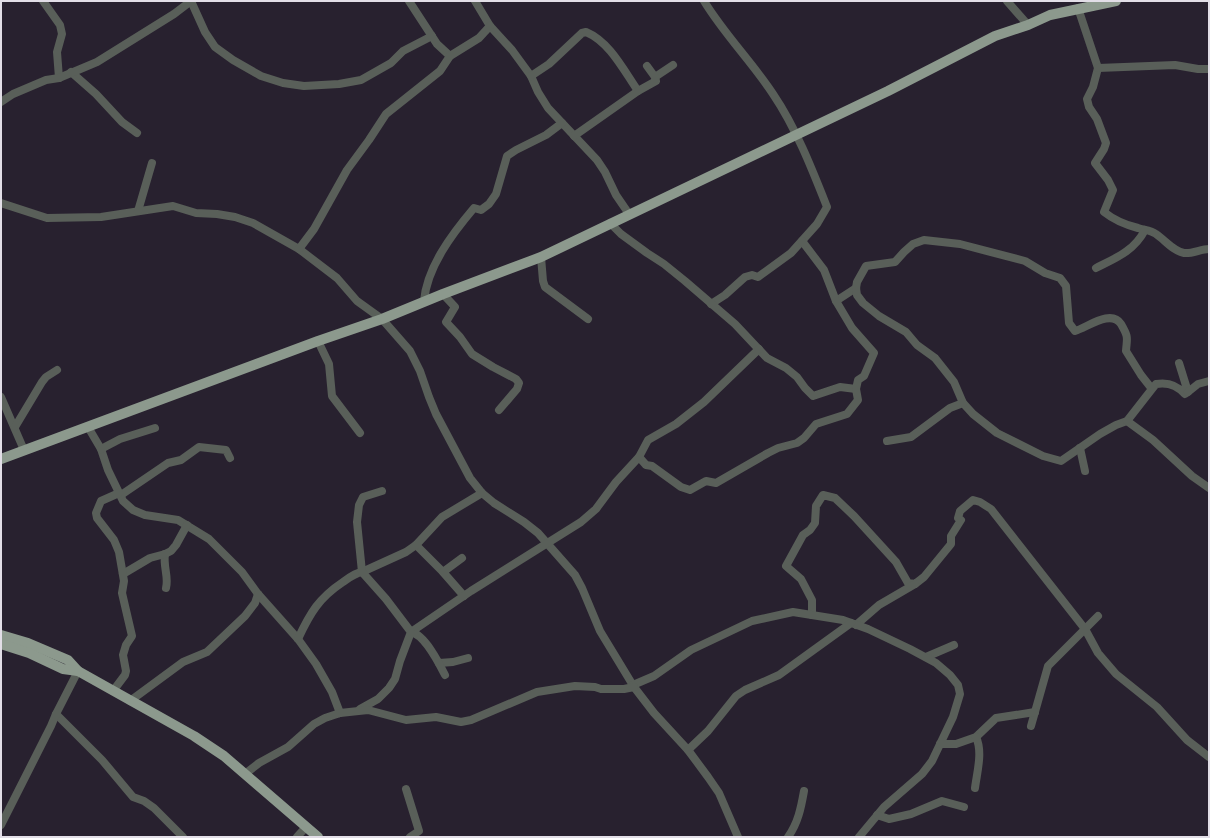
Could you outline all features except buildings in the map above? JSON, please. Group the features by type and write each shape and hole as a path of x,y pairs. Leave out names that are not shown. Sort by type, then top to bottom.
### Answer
{"main road":[{"path":"1,459 318,341 382,319 424,301 541,257 888,91 995,36 1028,25 1050,15 1116,1"},
{"path":"1,634 68,660 78,671 113,692 194,736 224,756 318,837"},
{"path":"1,644 29,653 63,669 78,671"}],"street":[{"path":"43,1 60,25 62,34 57,52 59,78"},
{"path":"1,102 13,94 46,80 59,78 97,62 174,14 191,1 205,32 215,47 233,60 261,76 283,83 304,86 339,84 361,80 391,63 403,51 432,36"},
{"path":"409,1 432,36 450,56"},
{"path":"475,1 490,26 512,50 531,76 538,92 548,108 597,160 605,172 616,195 629,214"},
{"path":"704,1 729,38 756,70 774,95 795,135 827,207 817,224 791,253 758,277 745,277 711,304"},
{"path":"1007,1 1028,25"},
{"path":"1078,8 1098,68 1093,87 1087,100 1089,107 1097,119 1106,143 1095,163 1108,180 1113,190 1104,212 1117,221 1156,234 1174,249 1182,253 1209,249"},
{"path":"299,248 314,229 347,170 386,114 440,71 450,56 479,38 490,26"},
{"path":"531,76 549,64 582,33 586,32 591,33 605,45 638,91"},
{"path":"655,77 673,65"},
{"path":"1098,68 1175,65 1198,69 1209,69"},
{"path":"574,136 638,91 656,81 655,77 647,66"},
{"path":"71,72 96,94 122,122 137,133"},
{"path":"424,301 425,289 435,263 459,226 474,208 481,210 489,204 496,194 507,156 546,135 562,123"},
{"path":"138,211 152,163"},
{"path":"1,204 47,218 101,217 173,206 196,213 235,217 253,223 299,248 337,278 357,301 382,319 410,351 420,371 436,414 470,478 482,493 494,503 524,522 538,534 575,575 600,632 633,686 688,750 719,793 735,836"},
{"path":"610,223 621,234 664,264 735,324 766,358 786,368 797,377 813,396 840,387 856,389"},
{"path":"1096,268 1113,260 1134,246 1145,230"},
{"path":"1152,389 1126,351 1128,340 1120,322 1113,318 1106,318 1083,329 1075,331 1069,324 1066,286 1060,278 1045,273 1025,261 960,244 924,240 914,244 904,252 896,262 866,266 857,282 857,295 863,304 879,316 906,332 917,345 935,358 954,382 963,403 973,414 997,433 1043,456 1061,461 1100,434 1127,421 1156,384 1167,383 1180,388 1185,394 1198,384 1209,381"},
{"path":"639,457 646,465 652,466 681,487 690,490 706,481 716,483 778,448 797,443 804,438 816,424 847,414 858,400 856,389 858,380 864,376 874,353 852,328 836,301 824,270 802,241"},
{"path":"541,257 542,281 545,287 588,319"},
{"path":"836,301 856,288"},
{"path":"443,294 455,307 446,322 460,337 472,354 516,379 519,383 517,389 499,410"},
{"path":"318,341 329,364 332,396 360,433"},
{"path":"358,710 378,699 389,688 395,679 411,632 464,596 581,522 596,509 616,482 639,457 648,440 676,424 704,402 759,349"},
{"path":"1179,363 1188,392"},
{"path":"15,427 42,382 46,377 57,370"},
{"path":"1,397 24,450"},
{"path":"887,440 911,437 950,408 963,403"},
{"path":"1127,421 1153,440 1192,476 1209,488"},
{"path":"88,427 101,450 108,470 124,501 133,510 145,515 178,520 209,539 242,572 258,594 298,639 316,664 332,692 340,713"},
{"path":"101,450 120,439 155,428"},
{"path":"113,692 125,675 126,671 122,655 132,636 122,593 124,581 119,552 114,540 97,518 96,513 101,501 120,494 168,463 181,460 199,447 226,450 230,458"},
{"path":"1080,448 1085,471"},
{"path":"382,491 363,497 359,505 357,522 362,572 386,599 411,632 416,633 426,644 446,676"},
{"path":"298,639 316,606 330,591 357,573 406,552 416,545 442,516 482,493"},
{"path":"812,615 812,600 810,595 801,579 786,566 803,534 810,530 815,523 816,506 823,495 835,498 854,516 896,562 908,583 915,584"},
{"path":"688,750 708,730 736,696 745,690 779,675 878,606 924,577 951,544 951,536 961,520 958,518 960,511 973,500 980,502 991,509 1085,629 1098,653 1116,674 1157,706 1187,740 1209,757"},
{"path":"122,574 150,558 165,554 171,550 176,545 187,525"},
{"path":"416,545 464,596"},
{"path":"165,554 164,568 168,581 166,588"},
{"path":"443,572 462,558"},
{"path":"130,701 184,662 207,652 245,616 255,603 258,594"},
{"path":"245,774 259,763 288,747 314,724 325,718 340,713 368,710 406,720 436,718 461,722 471,720 538,692 575,686 596,687 601,689 624,689 654,676 691,650 752,621 793,612 843,620 910,648 936,663 950,675 958,685 960,694 953,717 932,761 922,774 884,807 859,837"},
{"path":"1030,726 1048,666 1098,616"},
{"path":"926,657 954,645"},
{"path":"439,663 453,662 468,658"},
{"path":"1,825 78,671"},
{"path":"940,744 956,744 976,737 996,718 1035,712"},
{"path":"56,714 102,760 133,797 144,801 183,837"},
{"path":"975,788 979,764 978,742 976,737"},
{"path":"406,789 419,832 410,837"},
{"path":"788,837 795,828 801,809 804,791"},
{"path":"877,815 889,819 911,814 942,801 964,807"},
{"path":"298,837 306,827"}]}
